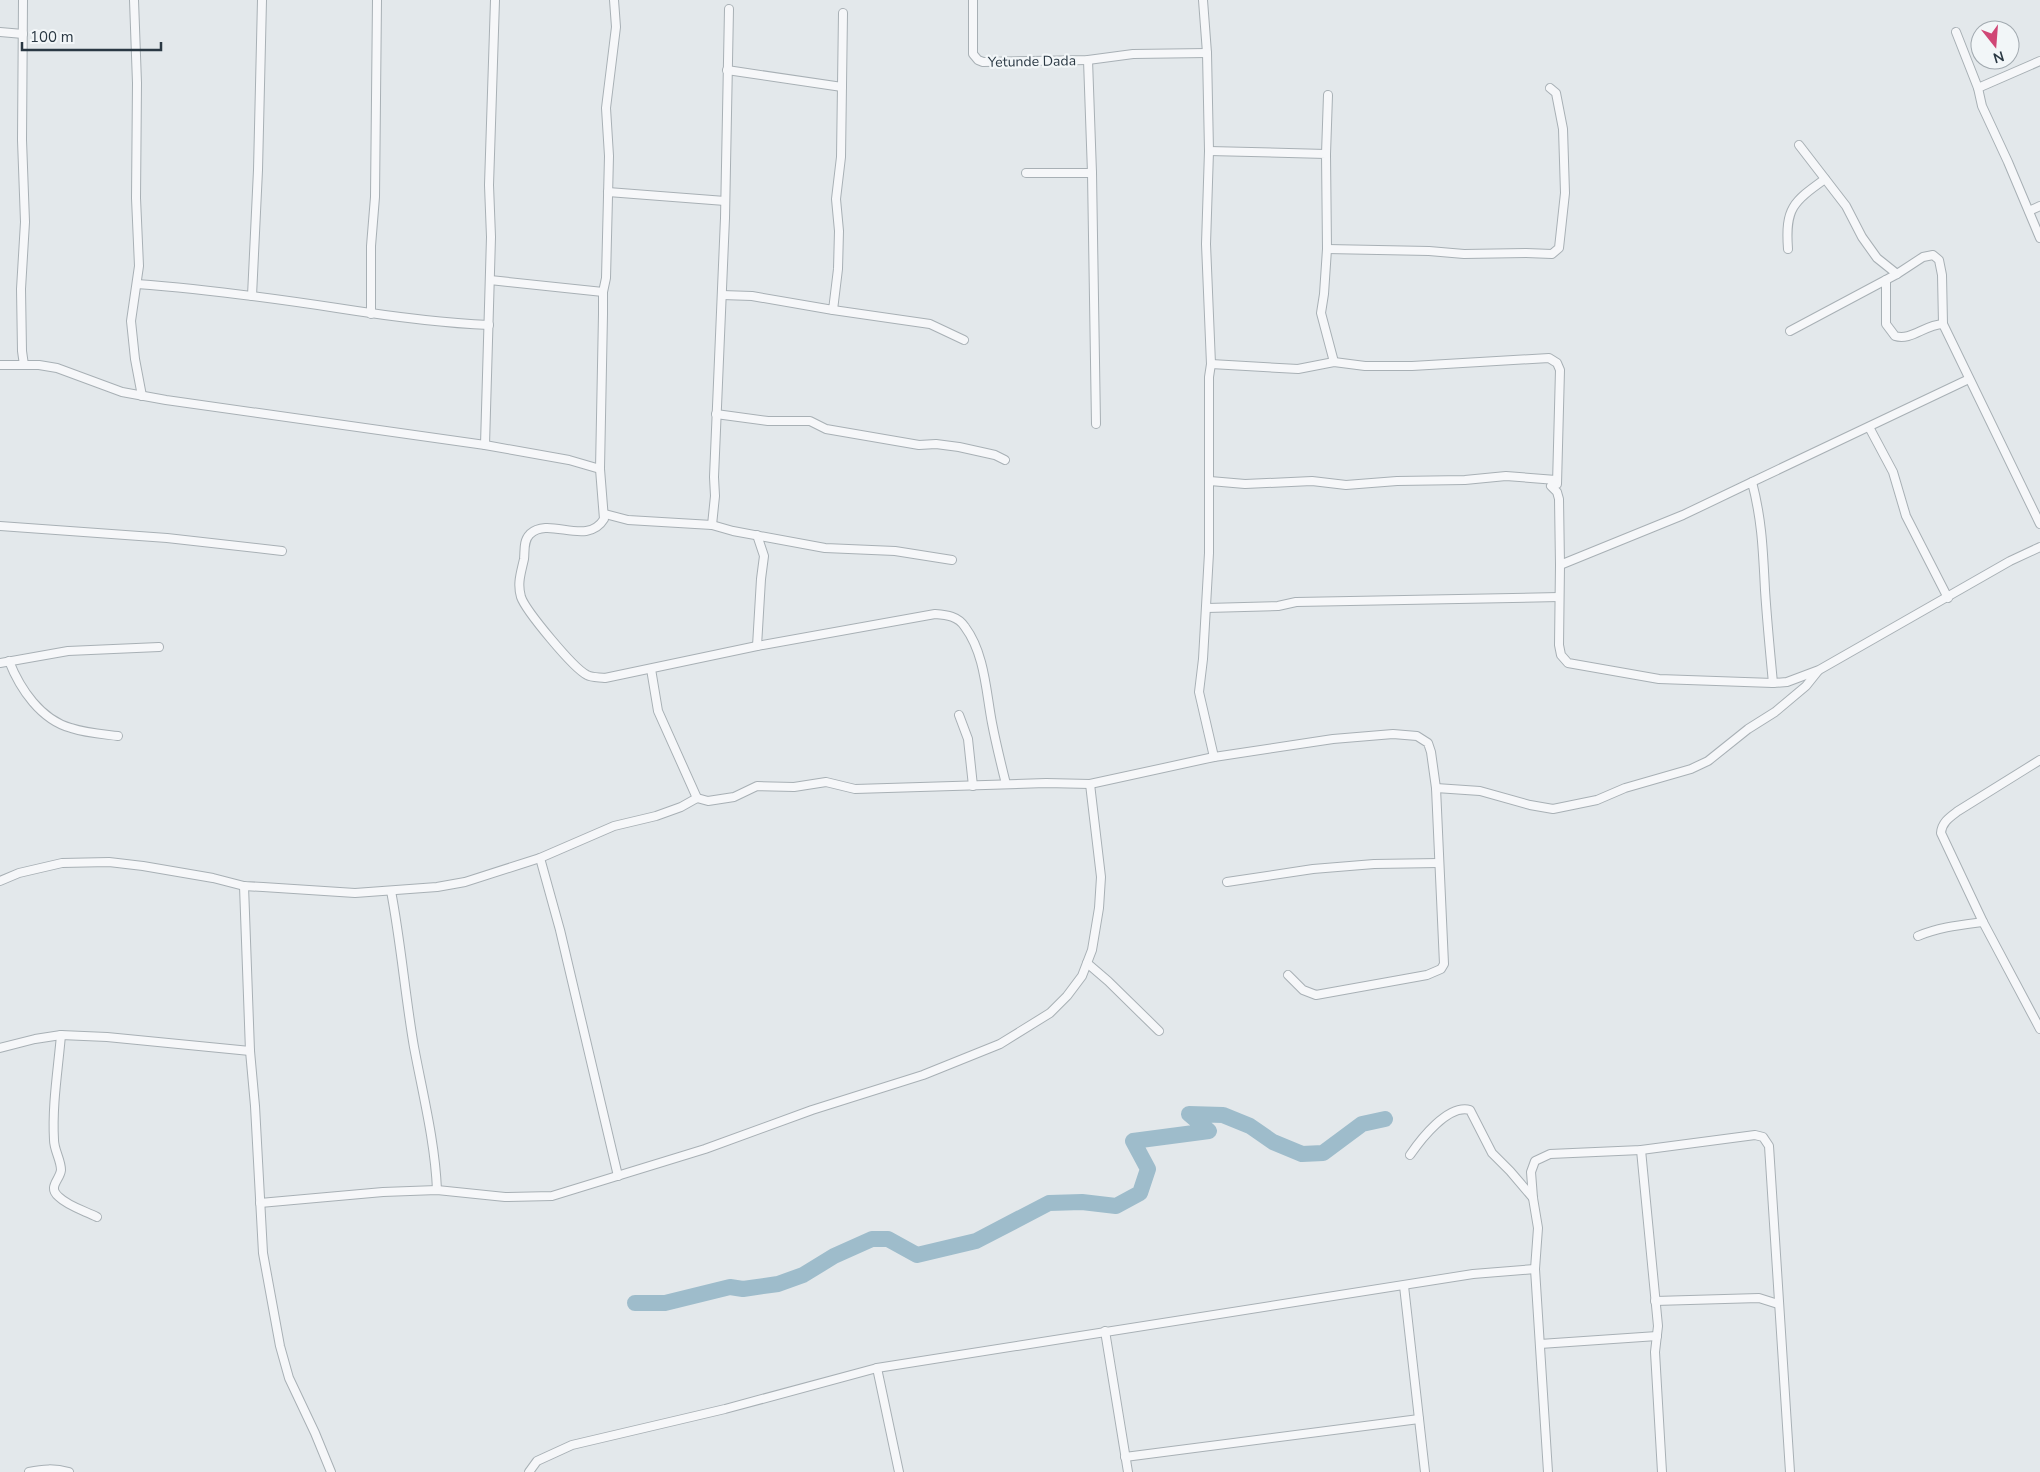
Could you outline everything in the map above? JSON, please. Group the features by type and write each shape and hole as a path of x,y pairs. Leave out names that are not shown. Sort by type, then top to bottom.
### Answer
{"street":[{"path":"23,0 22,140 25,222 21,289 24,365"},
{"path":"134,0 137,83 136,198 139,266 130,321 142,396"},
{"path":"252,296 258,170 262,0"},
{"path":"371,314 371,246 375,197 377,0"},
{"path":"485,445 491,237 489,185 495,0"},
{"path":"614,0 616,27 606,108 609,156 606,278 603,292 600,469 604,519 596,529 586,531 548,529 534,531 528,536 518,582 522,600 533,616 577,668 588,676 605,678 758,646 935,614 952,616 965,626 977,649 1006,784"},
{"name":"Yetunde Dada","path":"974,0 973,54 978,60 983,62 1088,60"},
{"path":"1203,0 1207,53 1209,151 1206,244 1211,364 1209,377 1210,481 1207,608 1199,692 1214,757"},
{"path":"712,525 715,496 716,414 722,295 729,9"},
{"path":"833,310 838,269 839,231 836,199 841,157 843,13"},
{"path":"0,32 23,34"},
{"path":"1956,32 1978,88 1982,106 2040,238"},
{"path":"1096,424 1092,173 1088,60 1133,54 1207,53"},
{"path":"1978,88 2040,61"},
{"path":"727,70 842,87"},
{"path":"1327,249 1411,250 1464,254 1526,252 1552,254 1556,252 1559,248 1565,193 1563,129 1556,93 1550,88"},
{"path":"1328,95 1326,154 1327,249 1321,313 1334,362"},
{"path":"1799,145 1846,206 1862,238 1877,258 1897,274"},
{"path":"1209,151 1326,154"},
{"path":"1026,173 1092,173"},
{"path":"1788,249 1786,230 1790,211 1802,197 1825,179"},
{"path":"608,192 724,201"},
{"path":"2029,211 2040,206"},
{"path":"1790,331 1897,274 1922,257 1933,255 1939,260 1942,275 1944,324 2040,524"},
{"path":"490,280 603,292"},
{"path":"1886,280 1886,324 1895,336 1906,338 1925,327 1944,324"},
{"path":"137,284 252,296 451,324 489,325"},
{"path":"722,295 752,296 930,324 964,340"},
{"path":"1211,364 1298,369 1334,362 1365,366 1412,366 1549,358 1557,363 1560,370 1557,492 1559,499 1560,565 1559,645 1561,656 1568,663 1659,679 1787,682 1819,670 2040,547"},
{"path":"0,365 57,368 122,392 142,396 485,445 569,460 600,469"},
{"path":"1560,565 1683,515 1969,379"},
{"path":"716,414 768,421 810,421 826,429 912,444 936,444 959,447 995,455 1005,460"},
{"path":"1869,427 1893,472 1910,525 1948,598"},
{"path":"1210,481 1245,484 1312,481 1346,485 1397,481 1465,480 1506,476 1556,480 1551,486 1557,492"},
{"path":"1752,482 1760,510 1764,546 1773,683"},
{"path":"604,514 628,520 712,525 757,536 825,548 895,551 952,560"},
{"path":"0,526 167,538 282,551"},
{"path":"757,536 764,556 758,646"},
{"path":"1207,608 1278,606 1296,602 1559,598"},
{"path":"0,663 68,651 159,647"},
{"path":"9,661 26,694 49,718 71,728 118,736"},
{"path":"651,669 658,711 697,798"},
{"path":"1436,788 1480,792 1553,809 1597,800 1625,788 1691,769 1708,761 1775,712 1806,686 1819,670"},
{"path":"960,716 968,740 973,786"},
{"path":"0,880 19,873 62,863 109,862 213,878 244,886 355,893 437,887 465,882 540,858 614,826 656,816 681,807 697,798 708,801 734,797 758,786 794,787 826,782 855,789 1006,784 1090,784 1214,757 1333,739 1393,734 1417,736 1428,744 1431,752 1436,788 1444,964 1441,969 1427,975 1316,995 1303,990 1288,975"},
{"path":"2040,760 1958,811 1941,827 1944,844 2040,1029"},
{"path":"260,1203 382,1192 437,1190 505,1197 552,1196 923,1075 1000,1044 1050,1013 1067,996 1082,976 1092,950 1099,908 1101,877 1090,784"},
{"path":"540,858 560,930 566,964 618,1176"},
{"path":"1227,882 1313,869 1374,864 1439,863"},
{"path":"244,886 250,1050 263,1253 280,1346 290,1378 331,1472"},
{"path":"391,891 399,934 414,1046 436,1157 437,1190"},
{"path":"1918,936 1949,926 1983,922"},
{"path":"1087,963 1108,981 1158,1031"},
{"path":"0,1048 60,1035 107,1037 250,1050"},
{"path":"60,1035 53,1114 54,1142 61,1169 54,1182 54,1187 58,1197 97,1216"},
{"path":"1410,1155 1426,1133 1442,1119 1461,1110 1470,1110 1492,1153 1533,1198"},
{"path":"1548,1472 1535,1269 1538,1228 1533,1198 1532,1165 1543,1156 1641,1150 1755,1135 1763,1137 1767,1141 1790,1472"},
{"path":"1641,1150 1655,1301 1657,1336 1655,1352 1662,1472"},
{"path":"529,1472 536,1461 572,1445 725,1409 877,1368 1474,1274 1535,1269"},
{"path":"1404,1286 1425,1472"},
{"path":"1655,1301 1759,1298 1778,1304"},
{"path":"1105,1331 1128,1472"},
{"path":"1540,1344 1657,1336"},
{"path":"877,1368 899,1472"},
{"path":"1125,1457 1419,1419"},
{"path":"29,1472 56,1469 69,1472"}],"waterway":[{"path":"635,1303 665,1303 730,1287 743,1289 778,1284 803,1275 834,1256 872,1239 888,1239 917,1255 976,1241 1049,1203 1082,1202 1116,1206 1140,1193 1148,1169 1133,1141 1209,1131 1189,1114 1223,1115 1250,1126 1273,1142 1302,1154 1323,1153 1362,1124 1385,1119"}]}
